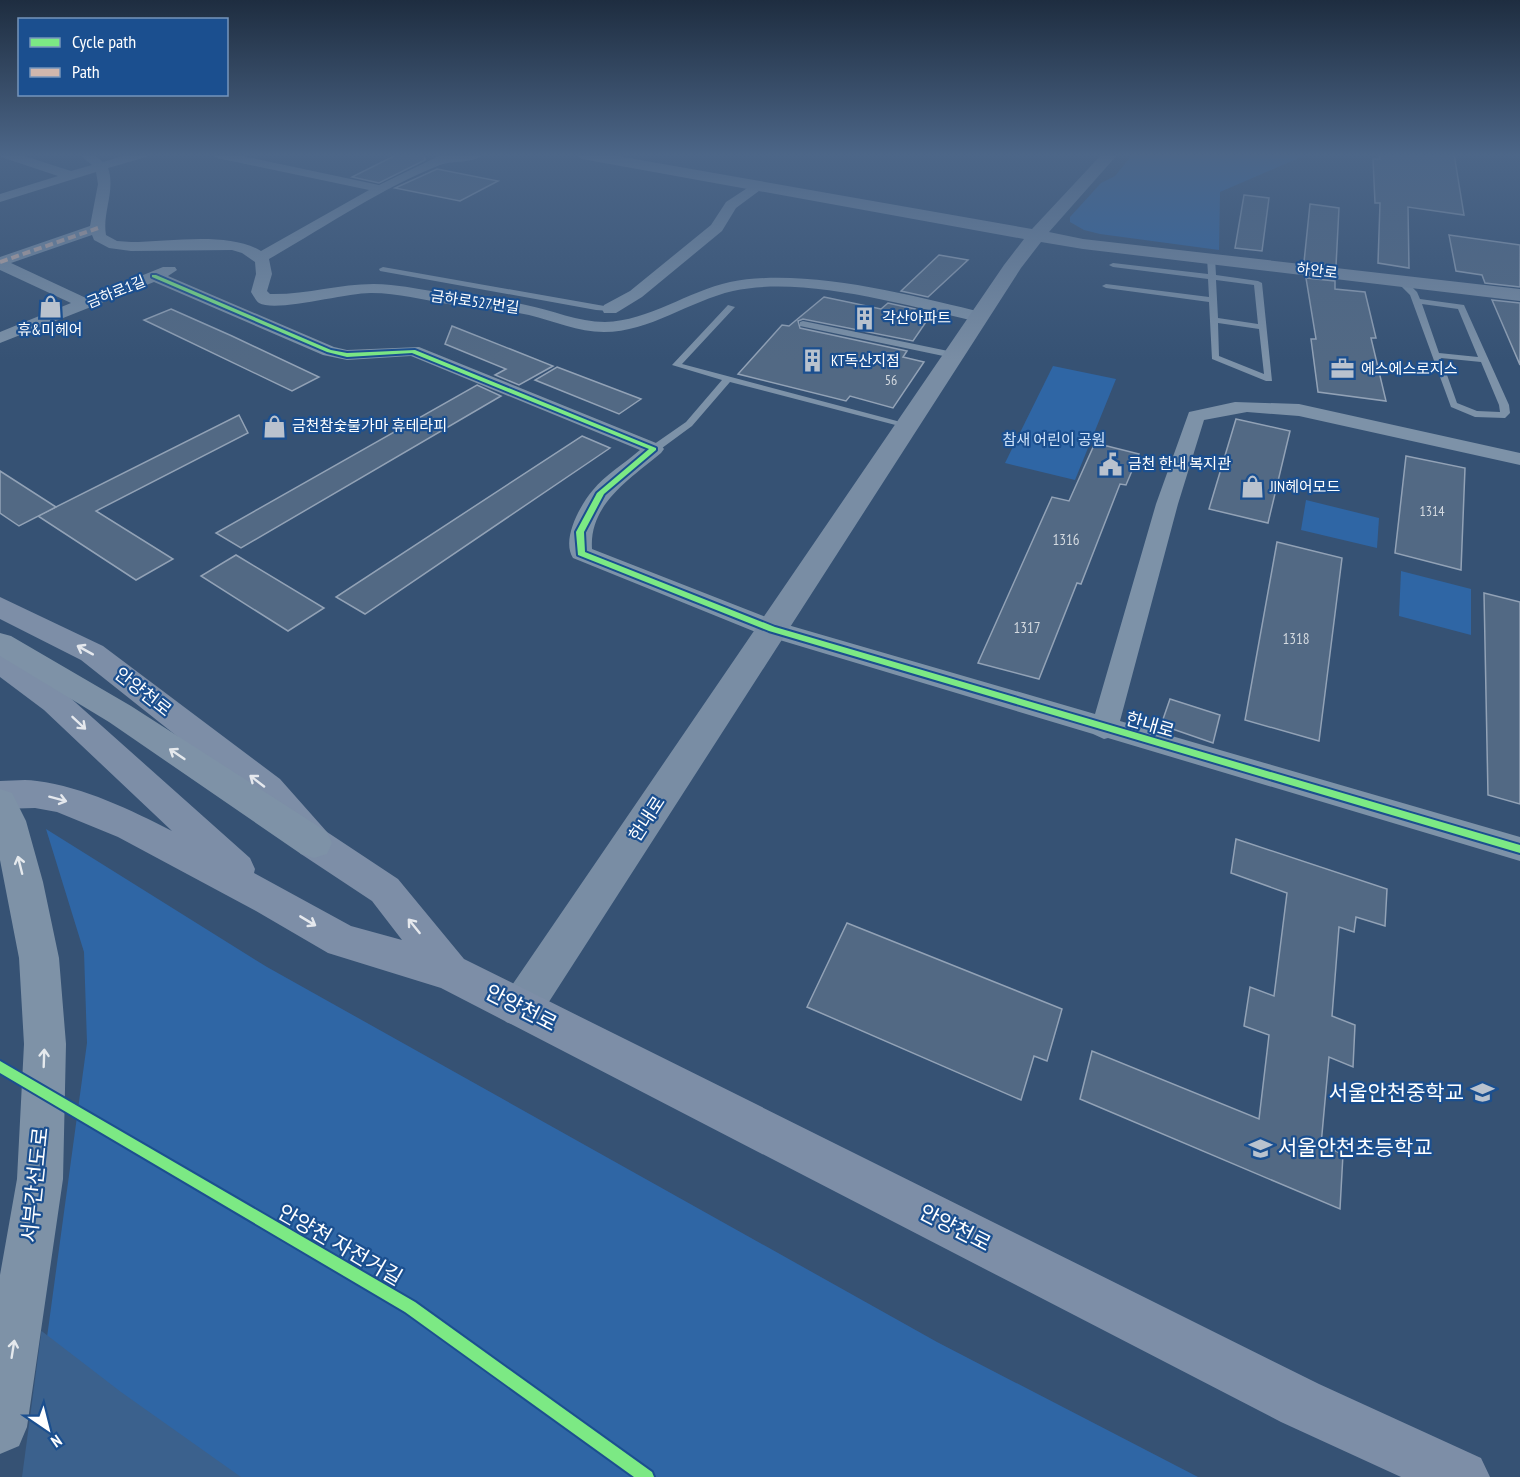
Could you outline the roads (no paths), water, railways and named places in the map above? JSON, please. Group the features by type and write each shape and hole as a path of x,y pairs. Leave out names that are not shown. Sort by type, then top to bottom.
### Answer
{"highway":[{"path":"0,643 54,671 248,802 314,843"},
{"name":"서부간선도로","path":"0,803 8,820 24,882 39,958 45,1044 40,1179 0,1427"}],"main road":[{"path":"957,223 979,229 989,235 1005,251 1013,265"},
{"name":"하안로","path":"963,223 1211,268 1402,282 1520,296"},
{"name":"한내로","path":"521,1008 1013,265 1048,223"},
{"name":"안양천로","path":"0,607 92,653 268,789 314,843 385,890 450,972"},
{"path":"0,661 55,702 270,898"},
{"name":"안양천로","path":"0,795 35,794 62,799 131,827 270,898 342,941 450,972 1300,1403 1462,1477"}],"street":[{"path":"99,223 99,237 114,245 143,248 231,245 260,258 322,223"},
{"path":"610,309 623,303 717,228 720,223"},
{"path":"0,263 98,228"},
{"name":"금하로1길","path":"0,338 231,245"},
{"name":"금하로527번길","path":"260,258 265,273 259,292 265,299 298,300 339,291 384,288 513,307 585,325 605,327 640,319 720,290 744,285 781,284 845,290 979,317"},
{"path":"0,263 86,304"},
{"path":"154,276 329,351 347,355 413,351 654,449 601,493 580,532 581,553 772,629"},
{"path":"1104,729 1167,504 1196,416 1222,407 1264,406 1299,410 1520,459"},
{"name":"한내로","path":"772,629 1104,729 1520,849"}],"lane":[{"path":"1113,266 1211,268 1258,283 1269,379 1215,357 1211,268"},
{"path":"383,269 596,309 610,309"},
{"path":"1402,282 1414,294 1416,301 1435,355 1454,405 1475,414 1502,416 1506,413 1461,307 1416,301"},
{"path":"1106,286 1213,300"},
{"path":"731,307 676,365 907,425"},
{"path":"1214,320 1263,327"},
{"path":"803,324 954,355"},
{"path":"1435,355 1484,360"},
{"path":"654,449 688,424 727,378"}],"place":[{"name":"휴&미헤어","path":"50,306"},
{"name":"각산아파트","path":"864,318"},
{"name":"KT독산지점","path":"813,361"},
{"name":"에스에스로지스","path":"1343,369"},
{"name":"금천참숯불가마 휴테라피","path":"274,426"},
{"name":"금천 한내 복지관","path":"1110,464"},
{"name":"JIN헤어모드","path":"1252,487"},
{"name":"서울안천중학교","path":"1482,1093"},
{"name":"서울안천초등학교","path":"1260,1148"}],"park label":[{"name":"참새 어린이 공원","path":"1054,440"}]}
